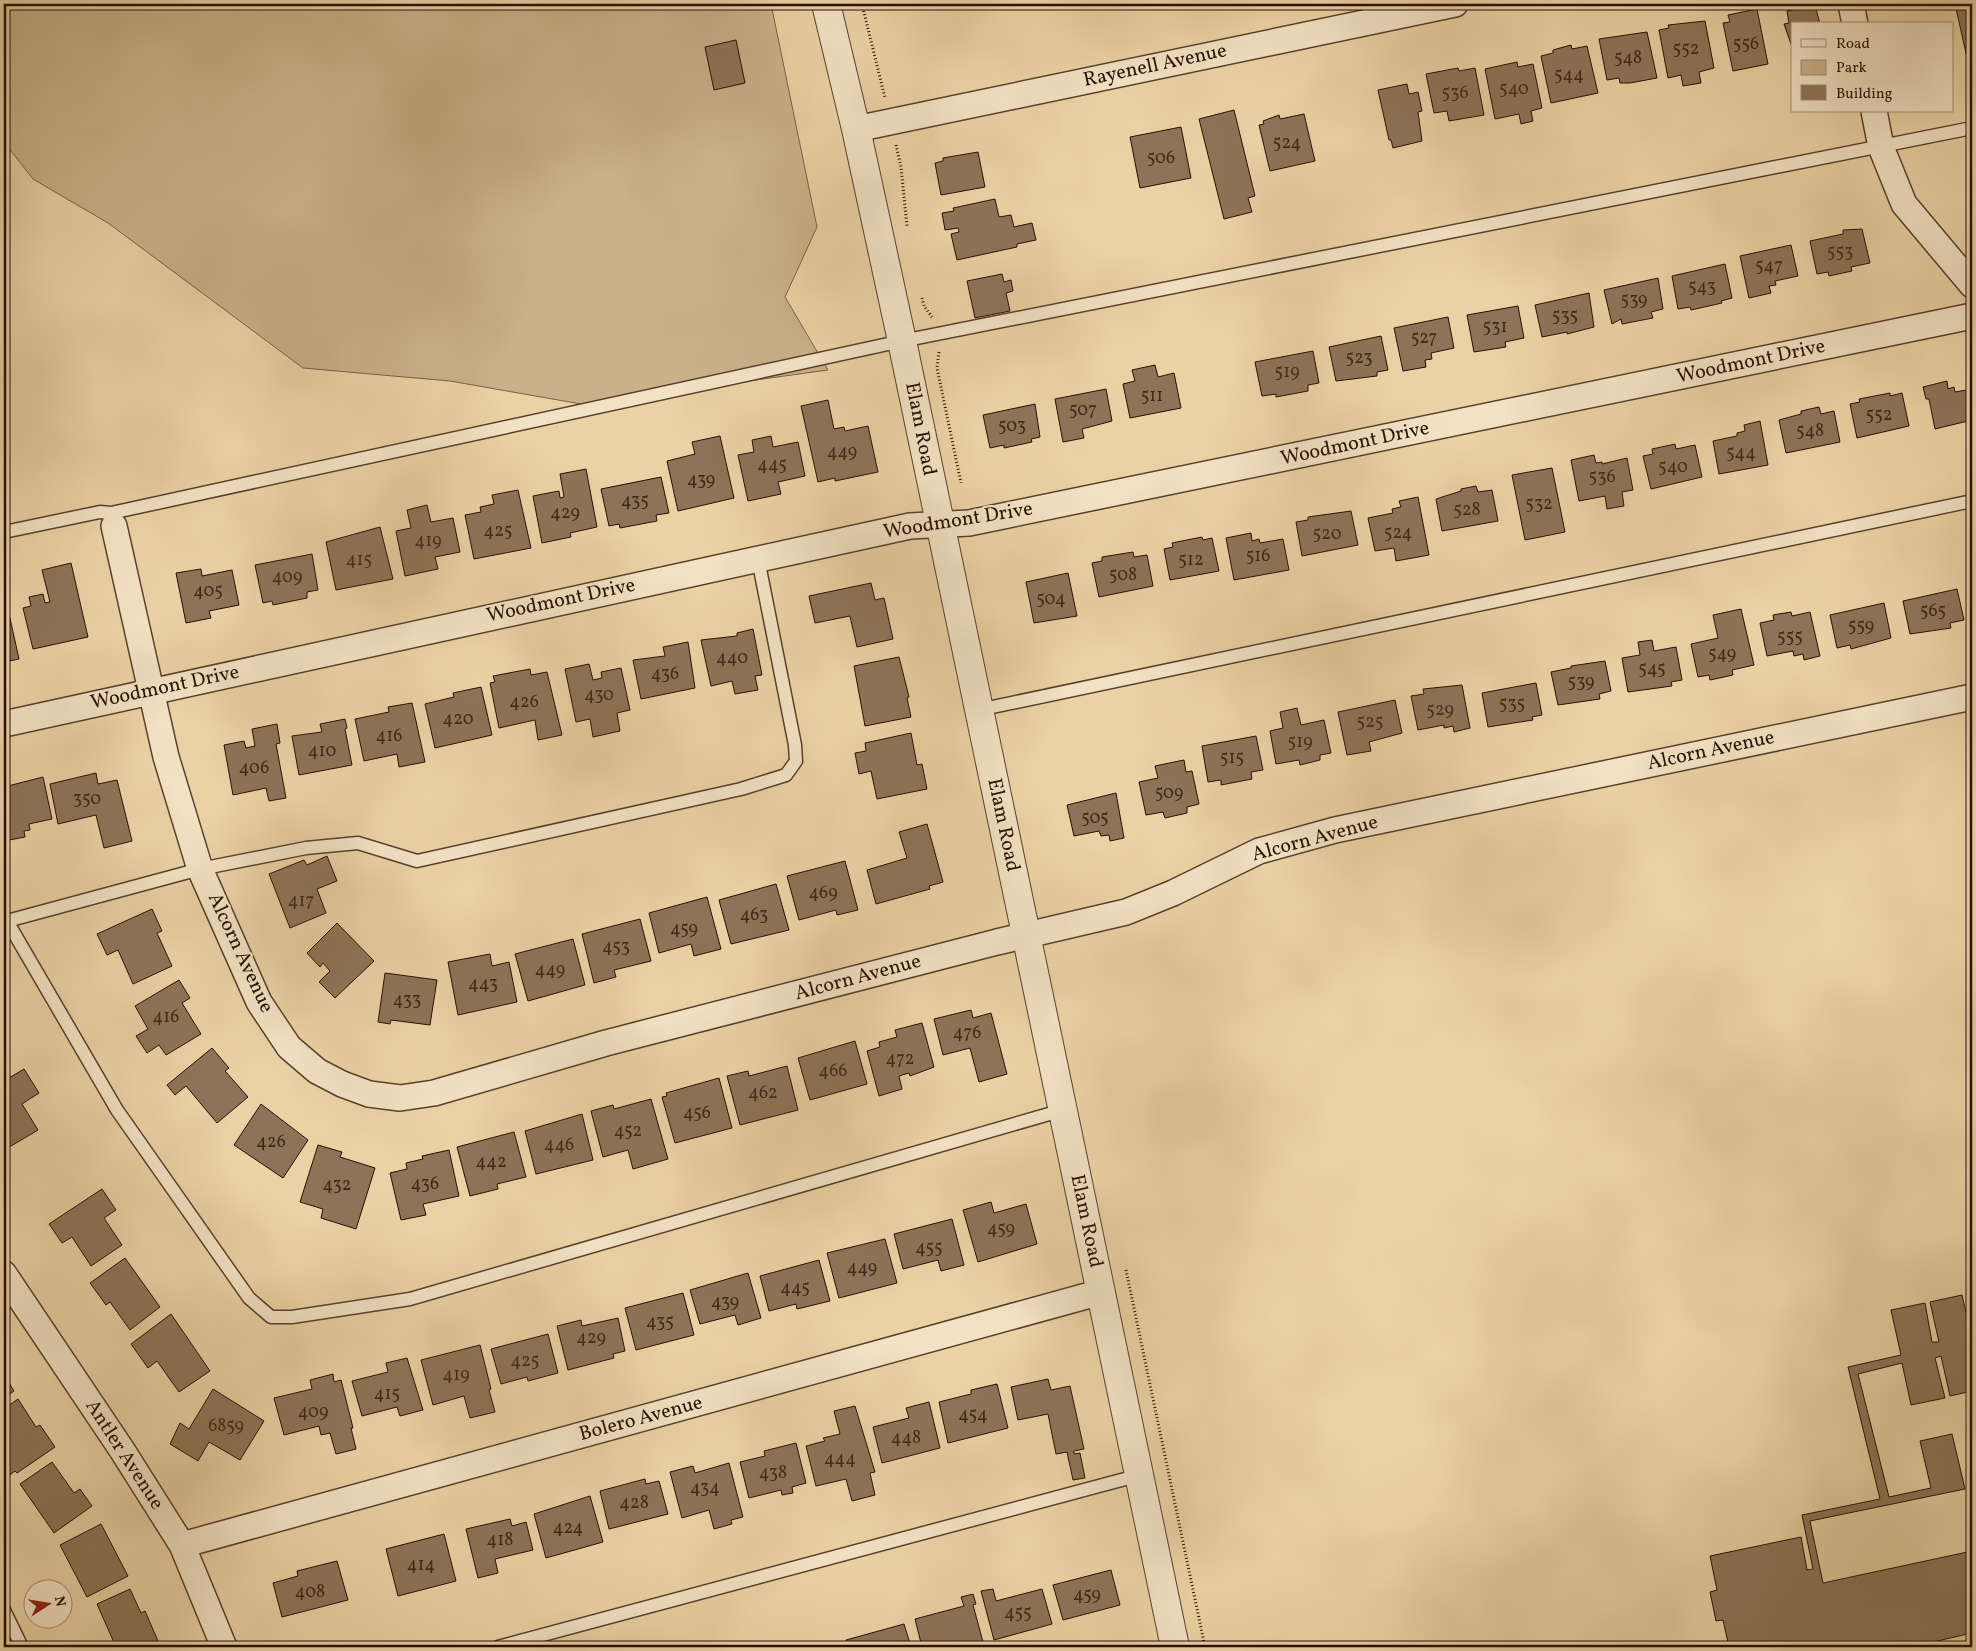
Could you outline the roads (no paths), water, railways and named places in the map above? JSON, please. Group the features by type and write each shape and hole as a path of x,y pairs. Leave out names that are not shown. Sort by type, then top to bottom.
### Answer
{"street":[{"name":"Elam Road","path":"826,4 856,129 902,341 1175,1647"},
{"name":"Rayenell Avenue","path":"856,129 1455,4"},
{"path":"1851,4 1855,22"},
{"path":"1874,112 1881,147 1904,204 1972,285"},
{"name":"Woodmont Drive","path":"4,724 910,526 969,523 1972,316"},
{"name":"Alcorn Avenue","path":"112,520 166,757 200,870 259,1002 289,1047 318,1071 342,1084 369,1094 400,1098 434,1093 606,1043 1126,912 1173,893 1259,851 1335,830 1972,697"},
{"name":"Antler Avenue","path":"4,1274 122,1450 182,1545 224,1647"},
{"name":"Bolero Avenue","path":"182,1545 1101,1292"}],"lane":[{"path":"4,532 94,513 112,520 935,334 1972,128"},
{"path":"978,710 1972,501"},
{"path":"758,558 795,745 796,761 786,775 741,789 417,861 358,843 306,848 200,870 6,921 117,1110 249,1298 271,1318 292,1317 410,1299 1062,1110"},
{"path":"498,1647 1140,1474"},
{"path":"4,1610 22,1647"}]}
